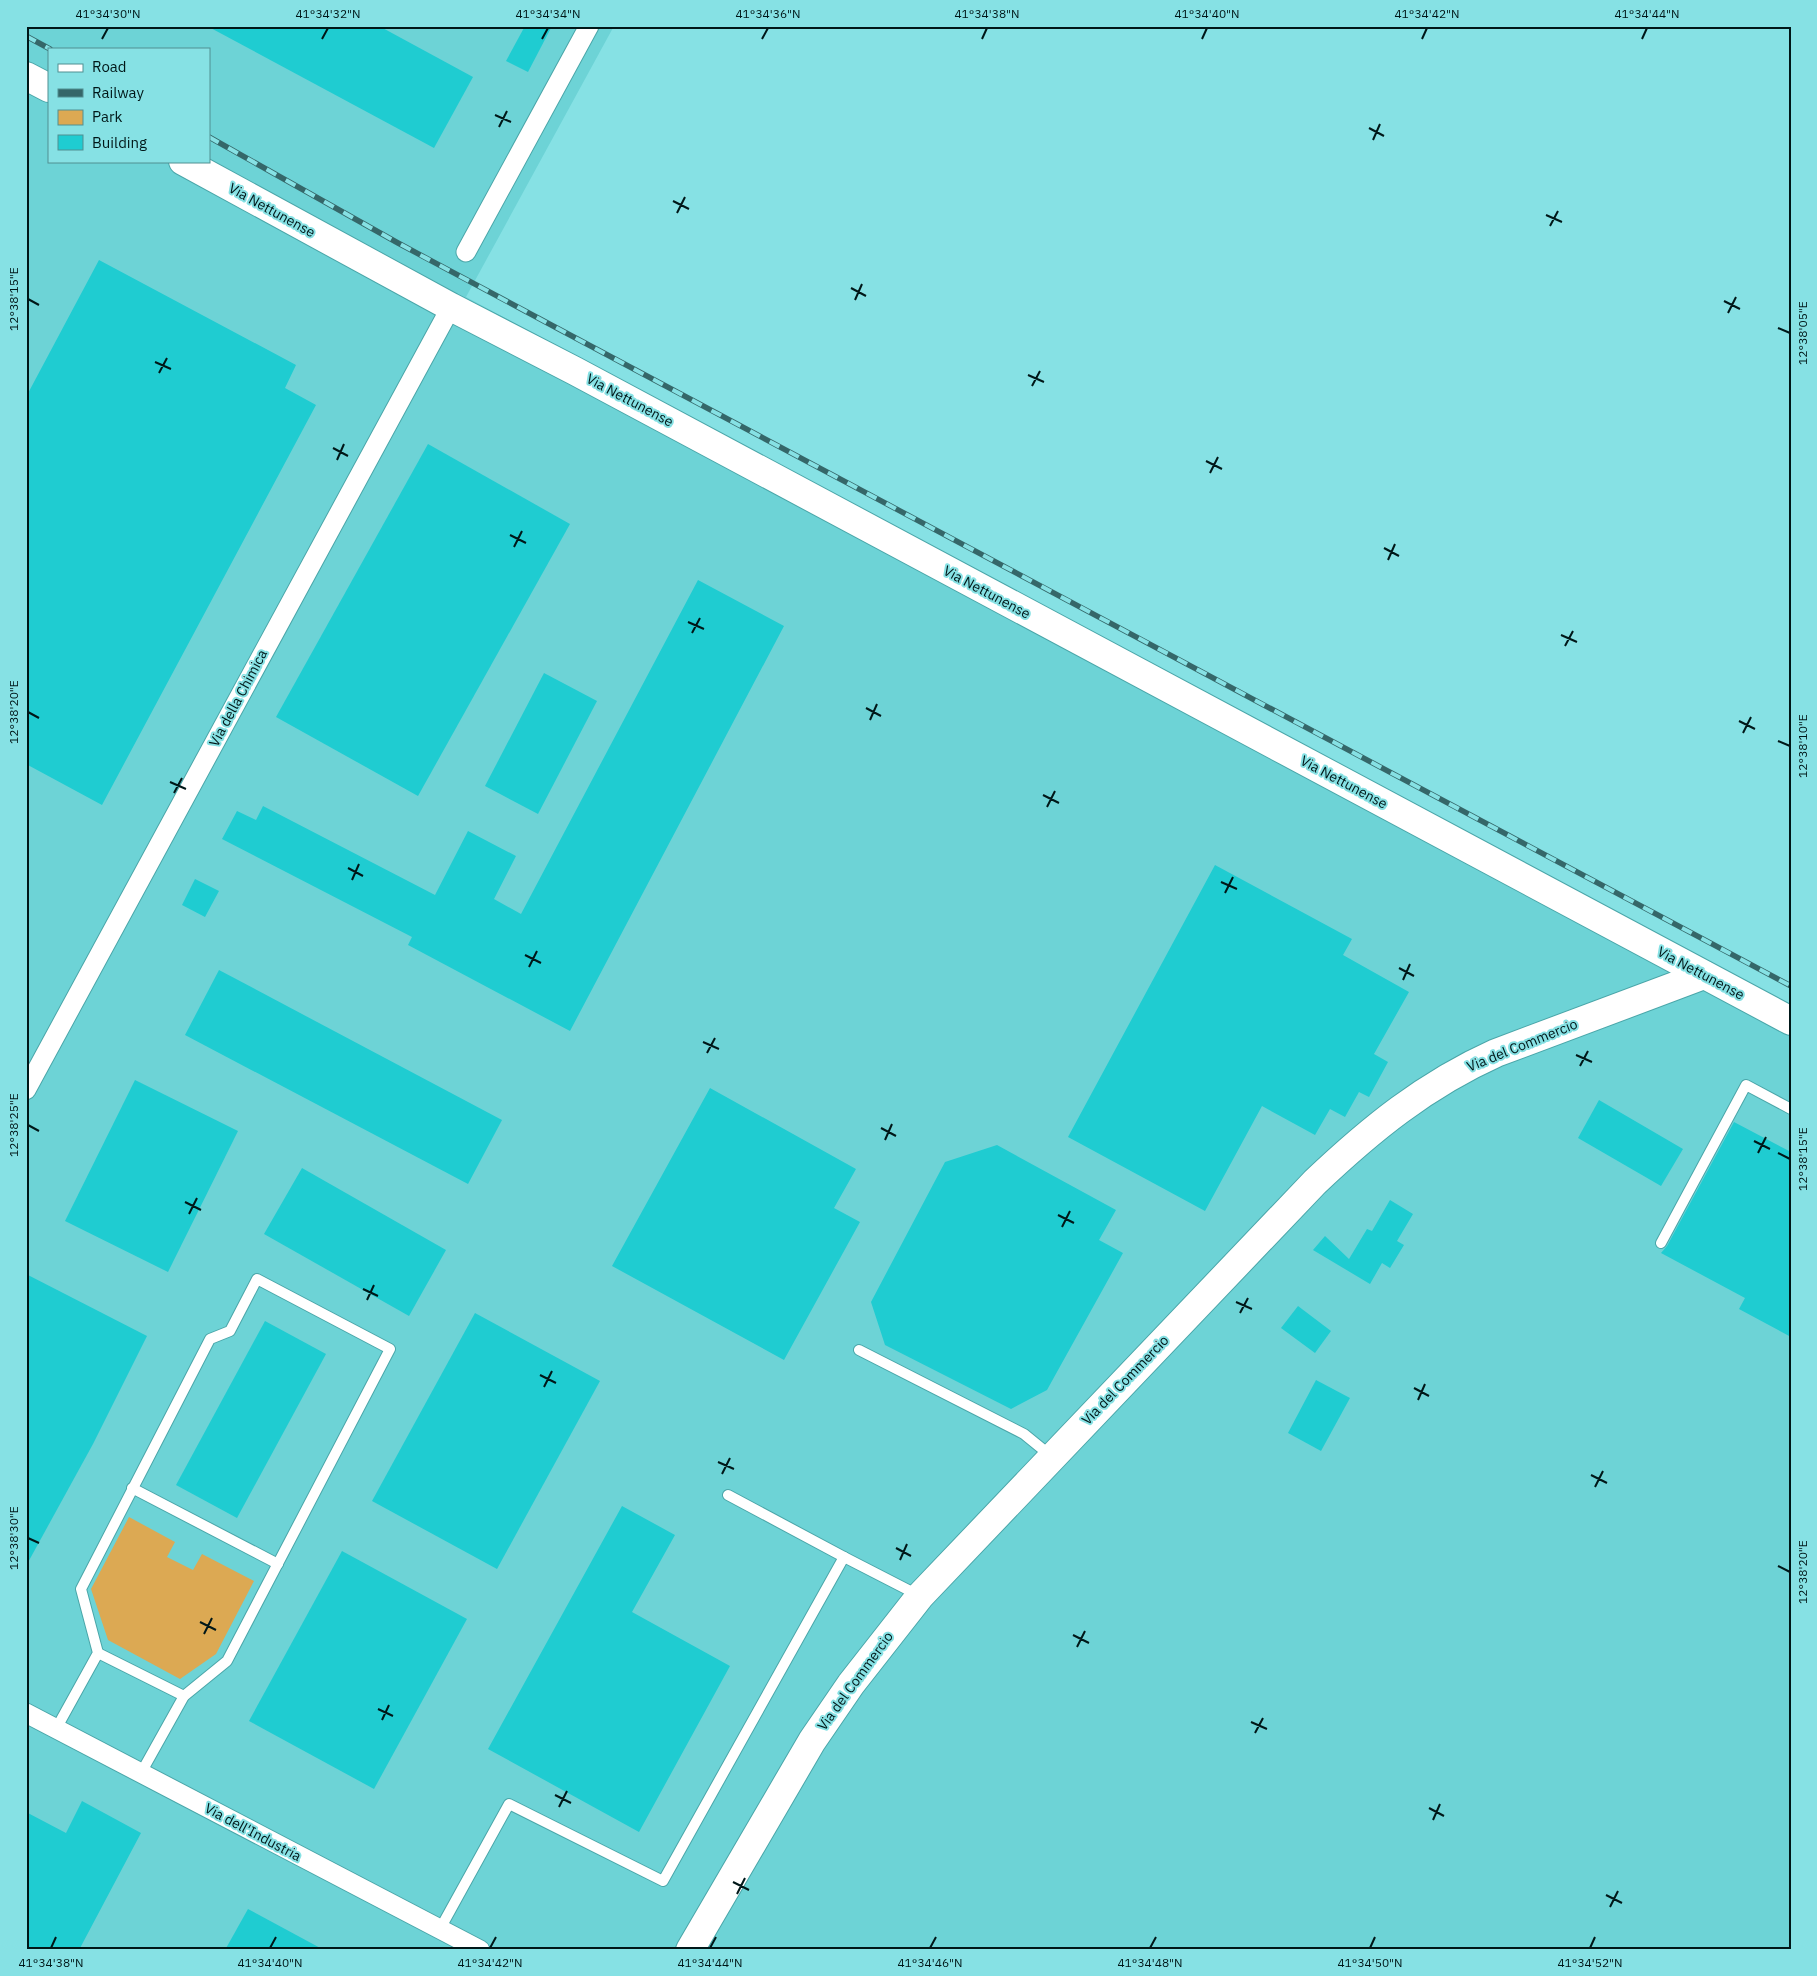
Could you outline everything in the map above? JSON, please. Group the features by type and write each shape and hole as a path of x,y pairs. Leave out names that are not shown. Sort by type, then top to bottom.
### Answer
{"main road":[{"path":"26,76 48,87"},
{"name":"Via Nettunense","path":"185,162 450,307 575,371 1791,1021"},
{"name":"Via del Commercio","path":"690,1950 812,1741 851,1684 920,1596 1315,1182 1359,1141 1401,1107 1448,1077 1496,1053 1704,975"}],"street":[{"path":"466,252 589,26"},
{"name":"Via della Chimica","path":"26,1090 450,307"},
{"name":"Via dell'Industria","path":"26,1714 480,1950"}],"lane":[{"path":"1661,1243 1746,1085 1791,1109"},
{"path":"56,1729 98,1652 81,1589 210,1339 230,1331 257,1279 390,1349 228,1661 184,1696 141,1773"},
{"path":"860,1350 1024,1434 1052,1456"},
{"path":"132,1488 278,1564"},
{"path":"728,1495 920,1596"},
{"path":"440,1929 509,1804 662,1881 844,1557"},
{"path":"98,1652 184,1696"}],"shaded area":[{"path":"26,26 614,26 466,297 1791,1007 1791,1950 26,1950"}],"green space":[{"path":"129,1517 175,1542 167,1557 193,1570 202,1554 254,1581 216,1654 180,1679 108,1640 91,1589"}],"building":[{"path":"207,26 379,26 473,77 434,148"},
{"path":"525,26 552,26 528,72 506,61"},
{"path":"99,260 296,365 285,388 316,405 102,805 26,764 26,397"},
{"path":"428,444 570,524 418,796 276,717"},
{"path":"698,580 784,626 570,1031 408,945 412,937 222,839 237,811 256,820 263,806 435,895 468,831 516,856 494,899 521,914"},
{"path":"544,673 597,701 538,814 485,786"},
{"path":"1215,865 1352,939 1343,955 1409,992 1374,1054 1388,1062 1369,1097 1359,1092 1345,1117 1330,1109 1315,1135 1262,1106 1205,1211 1068,1137"},
{"path":"195,879 219,891 205,917 182,905"},
{"path":"219,970 502,1120 468,1184 185,1035"},
{"path":"135,1080 238,1131 168,1272 65,1221"},
{"path":"710,1088 856,1169 834,1208 860,1222 784,1360 612,1266"},
{"path":"1599,1100 1683,1149 1661,1186 1578,1138"},
{"path":"1734,1122 1791,1152 1791,1337 1739,1309 1745,1298 1661,1253 1667,1246"},
{"path":"997,1145 1116,1210 1099,1240 1123,1253 1047,1390 1011,1409 885,1345 871,1302 945,1162"},
{"path":"302,1168 446,1250 409,1316 264,1234"},
{"path":"1390,1200 1413,1214 1397,1241 1404,1245 1390,1268 1382,1263 1370,1284 1313,1250 1325,1236 1349,1259 1367,1229 1372,1231"},
{"path":"26,1274 147,1336 93,1444 26,1566"},
{"path":"1298,1306 1331,1331 1315,1353 1281,1328"},
{"path":"475,1313 600,1381 497,1569 372,1501"},
{"path":"265,1321 326,1354 237,1518 176,1485"},
{"path":"1316,1380 1350,1398 1321,1451 1288,1433"},
{"path":"622,1506 675,1535 632,1612 730,1666 639,1832 488,1749"},
{"path":"342,1551 467,1619 374,1789 249,1721"},
{"path":"82,1801 141,1833 79,1950 26,1950 26,1812 66,1833"},
{"path":"248,1909 324,1950 225,1950"}],"railway":[{"path":"26,36 48,48"},
{"path":"210,138 398,243 1791,986"}]}
